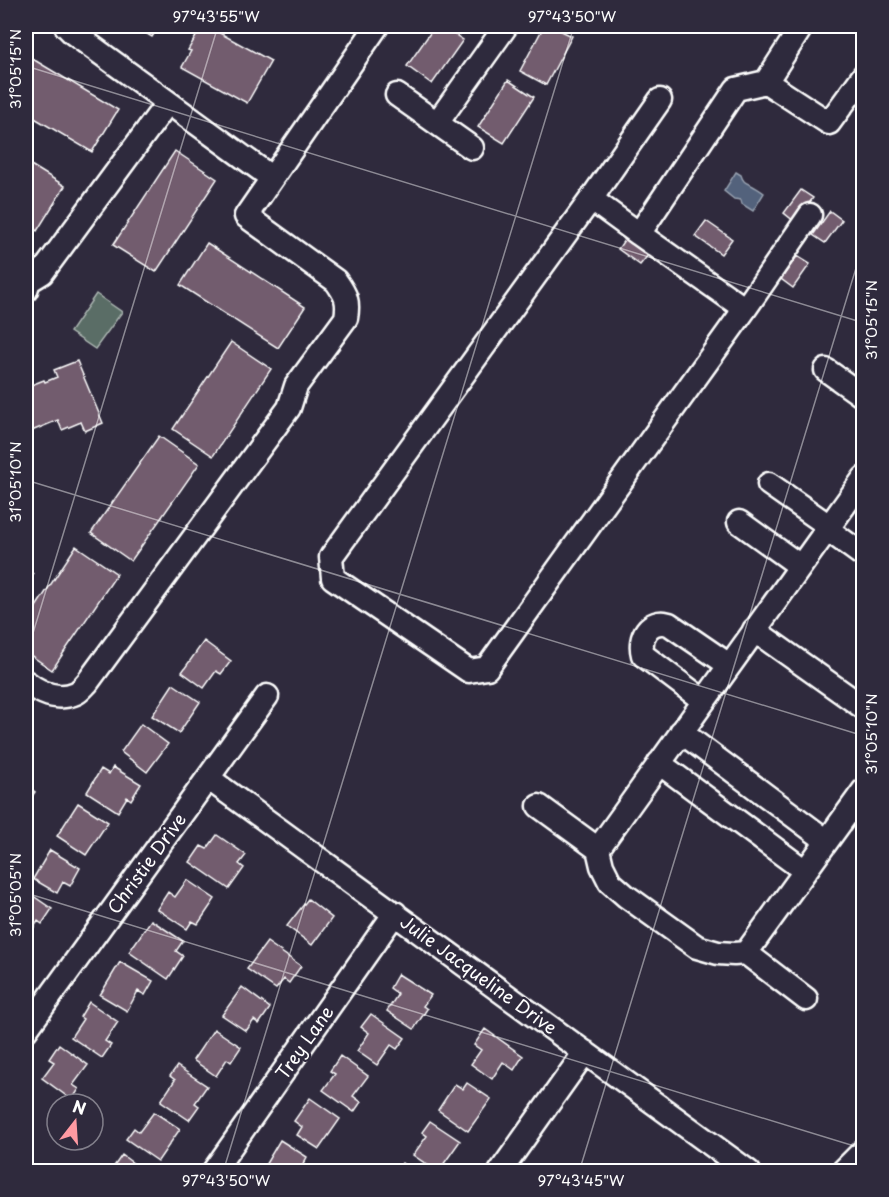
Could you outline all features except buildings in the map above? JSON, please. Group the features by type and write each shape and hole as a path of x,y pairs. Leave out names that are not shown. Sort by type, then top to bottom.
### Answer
{"street":[{"path":"66,26 272,178"},
{"path":"26,682 37,690 51,695 77,692 87,683 289,408 296,386 346,318 348,305 336,281 246,216 377,26"},
{"path":"437,123 506,26"},
{"path":"639,234 736,90 766,82 802,26"},
{"path":"766,82 829,123 864,75"},
{"path":"397,95 472,148"},
{"path":"660,100 591,199 331,557 333,578 469,671 487,669 810,215"},
{"path":"27,283 42,273 168,102"},
{"path":"591,199 745,309"},
{"path":"826,370 864,397"},
{"path":"598,849 864,478"},
{"path":"769,484 864,555"},
{"path":"740,522 800,566"},
{"path":"704,701 643,655 642,640 649,628 655,623 669,624 729,665"},
{"path":"754,630 864,708"},
{"name":"Christie Drive","path":"26,1030 267,696"},
{"path":"681,732 827,840"},
{"path":"659,763 805,871"},
{"name":"Julie Jacqueline Drive","path":"208,778 749,1172"},
{"path":"746,953 827,840 860,804"},
{"path":"539,806 598,849 602,866 610,882 626,896 697,946 718,953 746,953 806,999"},
{"name":"Trey Lane","path":"213,1172 395,914"},
{"path":"500,1172 585,1052"},
{"path":"842,1172 864,1150"}],"green space":[{"path":"96,294 122,312 95,349 70,332"}],"water":[{"path":"736,172 743,180 764,193 753,211 742,204 741,200 734,199 724,191"}]}
